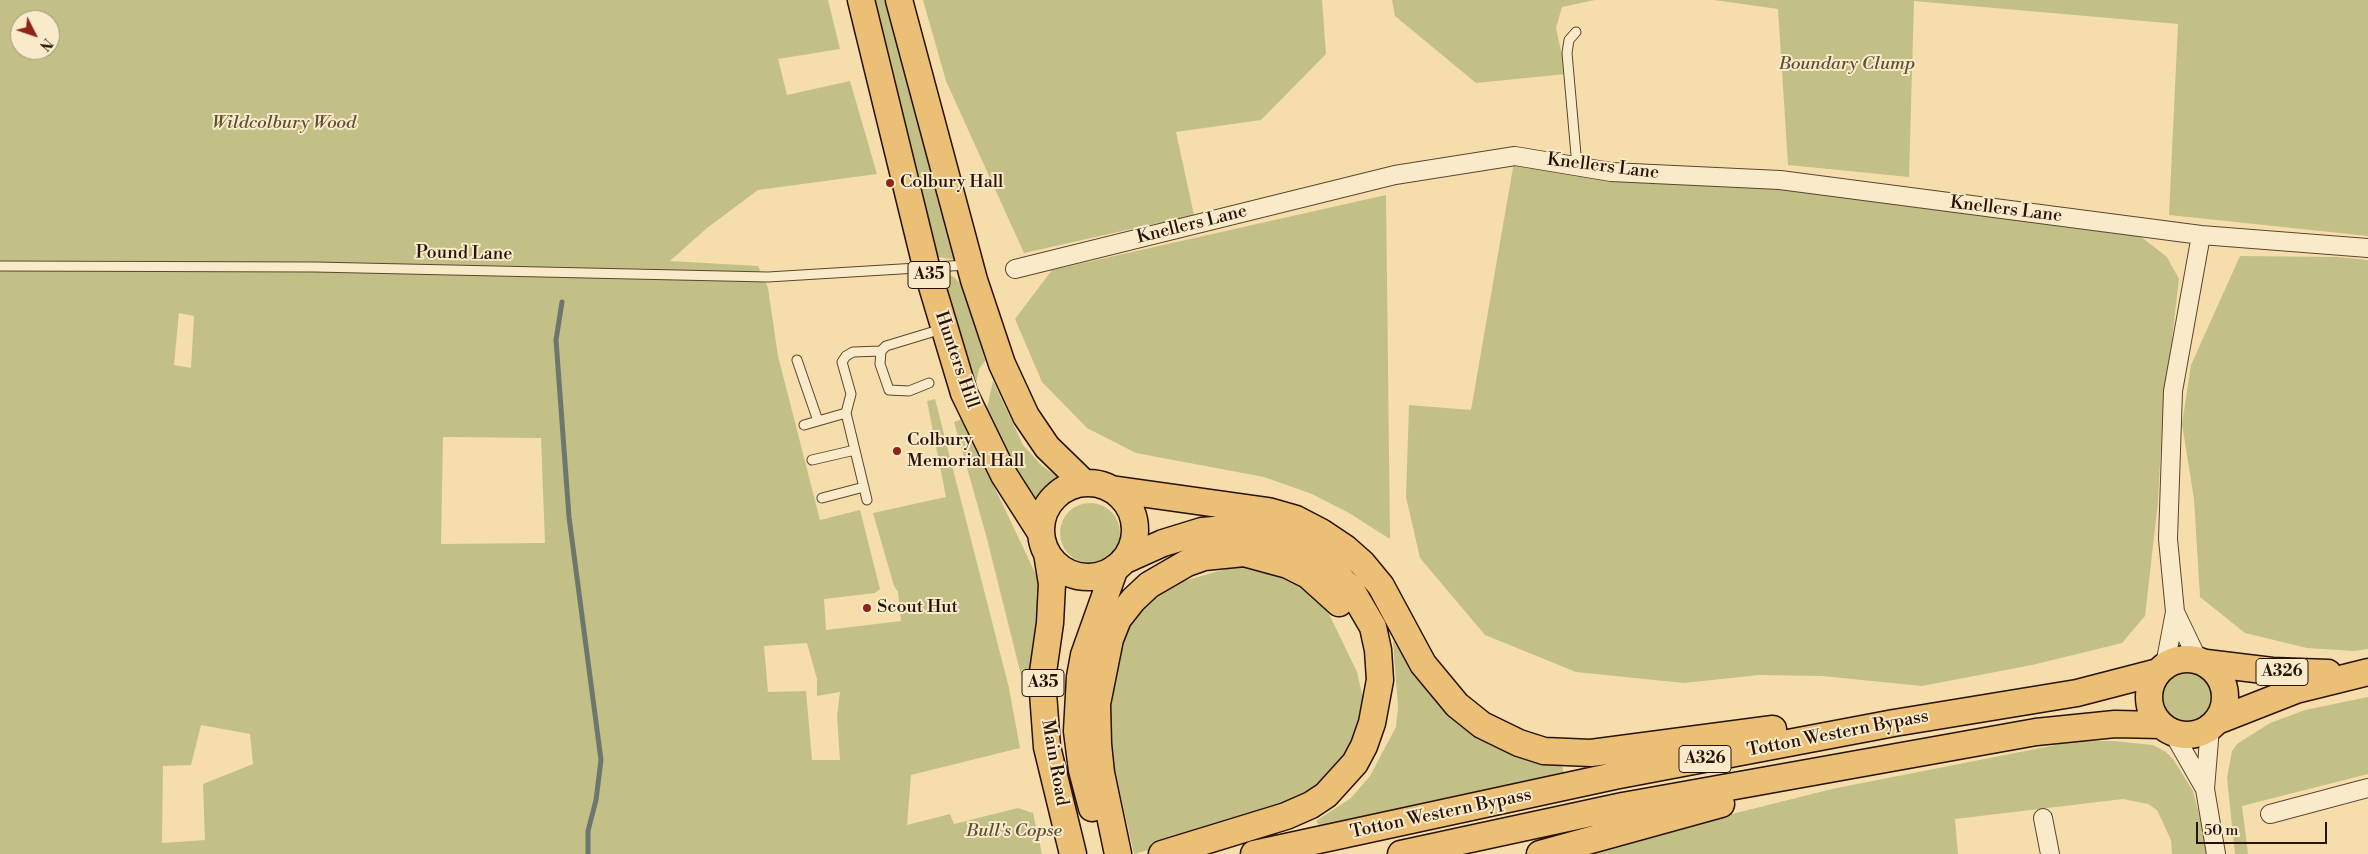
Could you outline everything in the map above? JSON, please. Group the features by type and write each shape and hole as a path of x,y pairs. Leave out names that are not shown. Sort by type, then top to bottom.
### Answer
{"main road":[{"name":"Hunters Hill","path":"860,0 926,266 964,393 1004,475 1044,543"},
{"name":"A35","path":"899,0 970,265 1002,364 1026,416 1047,447 1084,483"},
{"path":"1162,854 1286,816 1311,805 1326,795 1355,763 1364,746 1375,711 1380,680 1378,650 1373,627 1352,591 1340,578 1316,558 1281,540 1261,534 1226,529 1202,531 1182,536 1097,576 1077,576 1065,571 1055,563 1044,543 1042,518 1048,505 1058,494 1070,487 1084,483 1098,484 1111,489 1268,511 1296,520 1321,532 1345,548 1362,563 1381,586 1423,664 1458,705 1482,725 1519,743 1544,751 1591,753 1810,724 1894,723"},
{"path":"1111,489 1126,504 1134,522 1134,536 1130,549 1119,565"},
{"name":"Main Road","path":"1044,543 1052,584 1050,623 1042,679 1047,747 1073,854"},
{"path":"1118,854 1099,803 1101,773 1097,725 1098,694 1110,639 1118,619 1133,600 1149,585 1187,563 1204,557 1244,553 1288,565 1308,575 1328,591 1352,621 1367,657 1375,711"},
{"name":"Main Road","path":"1104,854 1099,803 1082,770 1077,731 1080,677 1084,655 1119,565"},
{"path":"2186,658 2202,661 2220,676 2226,694 2225,704 2214,725 2199,734 2186,735 2167,729 2154,716 2150,706 2149,694 2152,682 2161,669 2175,660 2186,658"},
{"name":"A326","path":"2202,661 2272,671 2364,673"},
{"name":"Totton Western Bypass","path":"1254,854 1614,776 1894,723 2077,693 2161,669"},
{"name":"A326","path":"2214,725 2296,690 2364,673"},
{"name":"Totton Western Bypass","path":"1401,854 1623,806 2036,732 2115,724 2167,729"},
{"path":"1540,854 1885,758"}],"street":[{"name":"Knellers Lane","path":"1015,269 1395,175 1515,156 1611,172 1780,180 2201,235 2368,248"},
{"path":"2161,669 2175,612 2168,539 2173,391 2201,235"},
{"path":"2175,612 2202,661"},
{"path":"2214,725 2205,789 2216,854"},
{"path":"2167,729 2205,789"},
{"path":"2270,814 2368,788"},
{"path":"2043,818 2050,854"}],"lane":[{"path":"1576,32 1569,40 1567,53 1577,166"},
{"name":"Pound Lane","path":"0,266 315,267 768,277 926,266 970,265"},
{"path":"930,383 909,391 889,390 880,364 881,351 886,346 944,328"},
{"path":"867,500 846,413 851,394 842,362 846,356 853,352 881,351"},
{"path":"797,360 818,421"},
{"path":"804,425 846,413"},
{"path":"812,460 855,450"},
{"path":"822,498 864,487"}],"green space":[{"path":"0,0 828,0 840,49 778,59 787,95 850,81 877,174 758,190 707,228 670,261 758,266 768,288 778,356 820,520 860,510 880,589 875,593 824,599 826,630 901,621 898,592 894,586 873,513 946,497 927,401 935,399 1009,688 1020,748 911,775 907,825 950,814 954,824 1018,808 1033,813 1042,854 0,854","holes":["179,313 194,316 191,368 174,365","443,437 541,438 545,543 441,544","807,643 817,679 817,696 840,692 837,716 840,760 812,760 806,691 768,692 764,646","201,725 250,734 253,764 203,784 205,840 162,843 163,766 191,765"]},
{"path":"870,0 885,0 913,92 956,260 933,256"},
{"path":"923,0 1322,0 1326,54 1261,120 1176,132 1194,215 1024,253 946,81"},
{"path":"1392,0 1595,0 1562,7 1556,28 1566,74 1476,83 1395,16"},
{"name":"Boundary Clump","path":"1714,0 2368,0 2368,236 2169,215 2178,24 1914,1 1909,177 1788,165 1778,9"},
{"path":"1515,156 1780,180 2116,224 2140,236 2167,257 2179,279 2162,424 2158,502 2145,616 2122,643 2032,665 1922,686 1822,676 1759,675 1684,683 1576,672 1485,635 1420,558 1406,497 1409,405 1471,410"},
{"path":"1386,195 1390,539 1349,513 1312,494 1264,477 1136,453 1087,428 1042,382 1015,319 1052,270"},
{"path":"2240,256 2338,257 2368,260 2368,649 2354,651 2307,648 2245,633 2200,597 2194,499 2182,424 2191,365"},
{"path":"938,273 947,273 964,287 985,361 979,369 974,393"},
{"path":"993,381 1023,445 1042,466 1058,477 1041,494 1035,505 981,411 987,408"},
{"path":"962,419 1040,583 1033,675 1021,675 986,535 954,422"},
{"path":"1090,503 1107,508 1115,516 1120,533 1115,550 1107,558 1090,563 1073,558 1065,550 1060,533 1065,516 1073,508"},
{"path":"1236,566 1262,569 1296,585 1314,596 1328,612 1357,672 1363,698 1354,738 1344,762 1324,783 1299,800 1246,822 1134,854 1113,762 1108,719 1115,674 1126,633 1145,603 1167,586"},
{"path":"1400,636 1434,695 1562,764 1564,777 1324,831 1316,821 1351,798 1370,776 1396,727 1398,707 1393,642"},
{"path":"2187,669 2198,671 2207,677 2213,686 2215,697 2213,708 2207,717 2198,723 2187,725 2176,723 2167,717 2161,708 2159,697 2161,686 2167,677 2176,671"},
{"path":"2368,697 2368,774 2242,806 2248,854 2235,854 2227,778 2232,751 2237,744 2270,723 2305,710"},
{"path":"2076,741 2113,741 2153,745 2166,752 2173,759 2193,791 2209,854 2172,854 2171,840 2157,810 2148,804 2123,799 1955,819 1958,854 1584,854 1652,834 1832,789"}],"waterway":[{"path":"562,302 556,340 569,517 601,760 596,800 588,831 588,854"}],"place":[{"name":"Colbury Hall","path":"890,183"},
{"name":"Colbury Memorial Hall","path":"897,451"},
{"name":"Scout Hut","path":"867,608"}],"park label":[{"name":"Wildcolbury Wood","path":"284,124"},
{"name":"Bull's Copse","path":"1014,832"}]}
